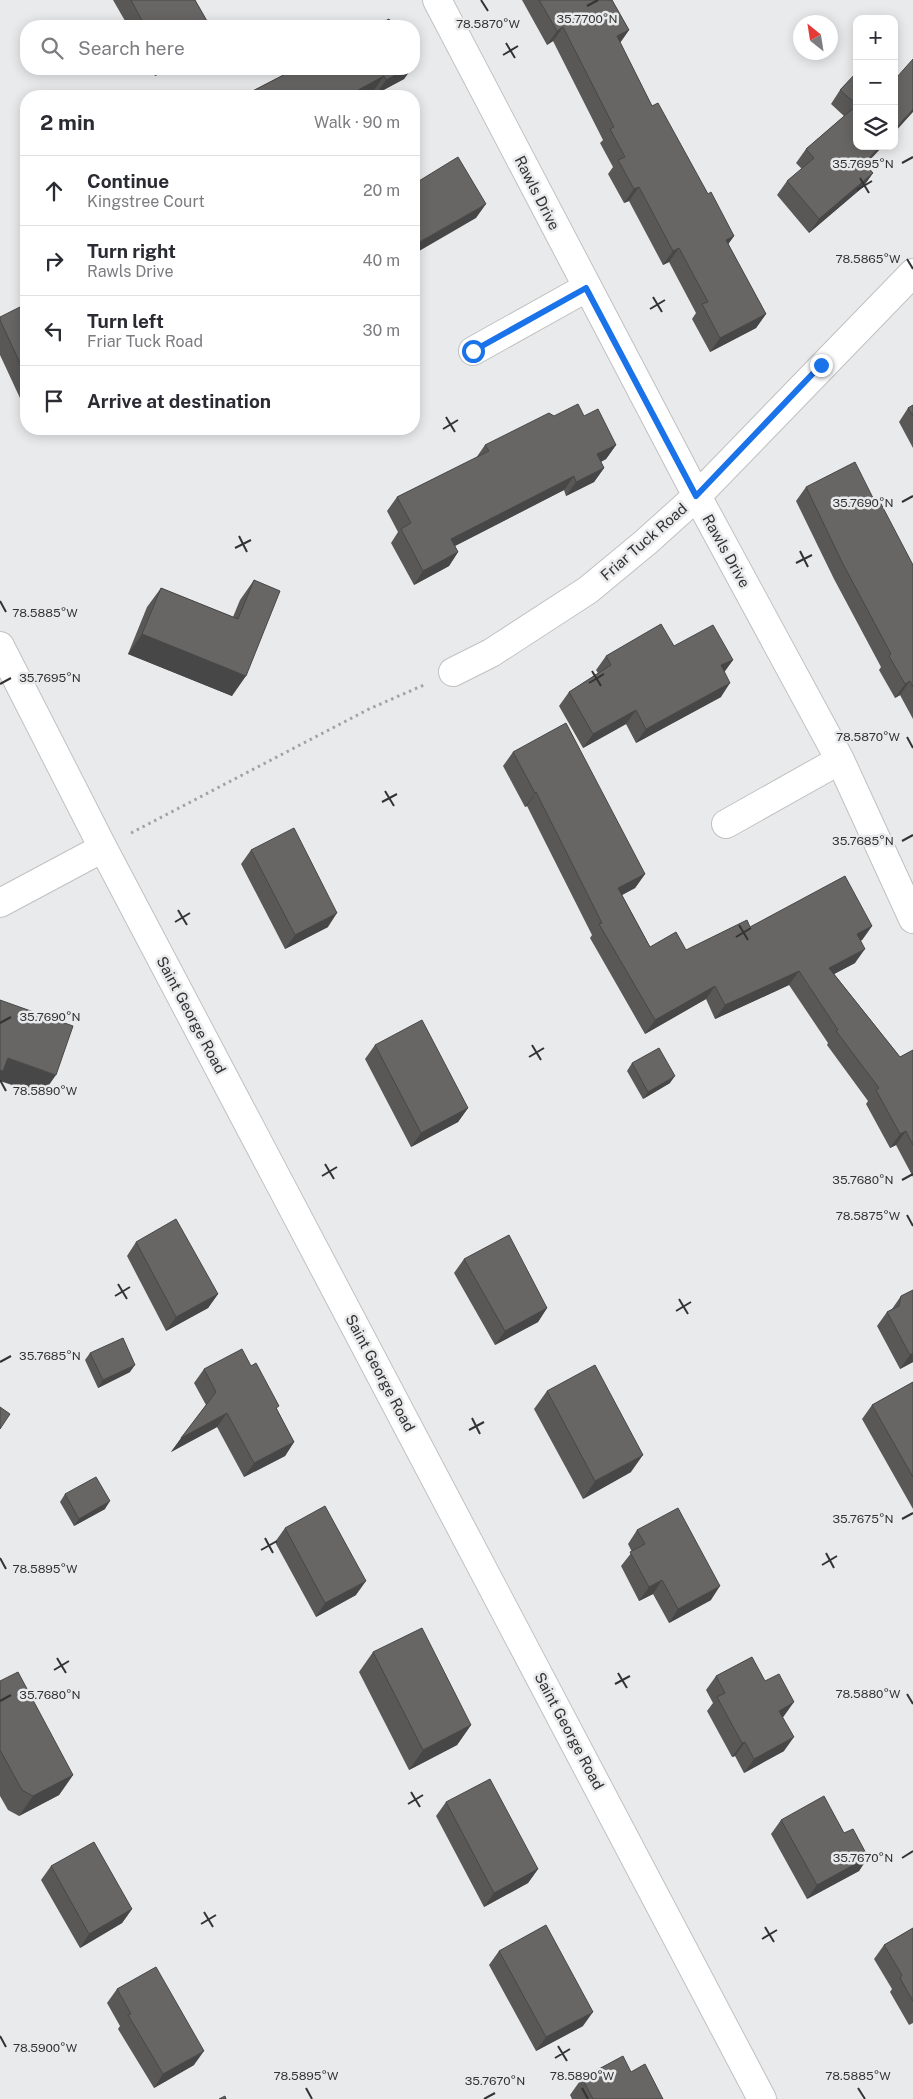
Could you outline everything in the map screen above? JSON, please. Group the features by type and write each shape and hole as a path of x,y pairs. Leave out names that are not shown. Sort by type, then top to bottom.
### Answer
{"street":[{"name":"Rawls Drive","path":"437,0 696,496 840,760 913,919"},
{"name":"Friar Tuck Road","path":"453,672 491,653 588,590 646,542 696,496 913,273"},
{"path":"473,351 586,288"},
{"name":"Saint George Road","path":"0,646 104,848 762,2099"},
{"path":"726,824 840,760"},
{"path":"0,903 104,848"}],"path":[{"path":"104,848 369,709 453,672"}],"building":[{"path":"131,0 195,0 206,20 142,20"},
{"path":"539,0 612,0 629,30 617,36 652,106 658,103 708,194 711,192 734,236 726,240 766,314 720,338 702,304 708,302 679,248 673,251 639,187 634,189 618,160 625,157 610,129 614,127 563,27 557,31"},
{"path":"913,59 913,109 898,126 898,105 898,76"},
{"path":"283,75 396,75 386,80 384,76 358,90 255,90"},
{"path":"853,76 853,101 840,90"},
{"path":"853,108 853,150 876,150 864,163 873,173 819,219 787,181 814,158 806,149"},
{"path":"458,157 486,204 420,242 420,180"},
{"path":"20,307 20,363 0,320 0,317"},
{"path":"578,404 584,416 598,409 616,445 597,454 604,468 576,482 574,476 451,539 458,552 423,571 401,529 411,523 397,497 489,451 485,445 549,413 554,416"},
{"path":"913,405 913,416 908,408"},
{"path":"855,462 875,502 879,500 913,565 913,687 910,681 905,684 889,656 891,654 843,564 806,487"},
{"path":"254,580 280,591 246,676 142,634 161,588 238,619"},
{"path":"661,624 674,646 713,625 733,660 721,665 730,683 646,729 636,710 593,734 569,692 611,665 606,656"},
{"path":"566,723 645,874 618,888 650,947 676,932 686,950 747,920 750,927 845,876 872,926 857,934 865,949 829,968 900,1057 913,1050 913,1145 906,1131 900,1134 876,1090 879,1088 836,1031 838,1030 799,971 725,1005 715,986 655,1020 599,924 602,923 536,792 513,752"},
{"path":"294,828 337,913 295,935 251,850"},
{"path":"0,1000 73,1026 56,1075 8,1058 3,1071 0,1070"},
{"path":"422,1020 468,1108 421,1133 375,1045"},
{"path":"659,1048 675,1076 648,1092 632,1063"},
{"path":"176,1219 218,1294 176,1317 136,1242"},
{"path":"509,1235 547,1308 505,1331 464,1259"},
{"path":"913,1290 913,1353 910,1355 887,1312 899,1306 901,1296"},
{"path":"123,1338 135,1365 103,1380 90,1353"},
{"path":"242,1349 251,1366 256,1363 279,1406 276,1408 294,1442 254,1463 227,1413 181,1438 216,1392 204,1369"},
{"path":"595,1365 643,1455 595,1481 547,1391"},
{"path":"913,1382 913,1477 872,1405"},
{"path":"0,1407 10,1414 0,1429"},
{"path":"96,1477 110,1501 79,1519 65,1494"},
{"path":"325,1506 366,1581 325,1603 285,1528"},
{"path":"678,1508 720,1586 678,1609 662,1580 649,1587 630,1552 645,1544 637,1530"},
{"path":"422,1628 471,1725 423,1750 373,1652"},
{"path":"752,1657 765,1681 779,1674 794,1702 779,1711 794,1737 754,1759 745,1742 742,1743 717,1697 725,1693 716,1676"},
{"path":"18,1672 73,1775 33,1796 22,1790 0,1750 0,1681"},
{"path":"490,1779 538,1869 494,1893 446,1802"},
{"path":"824,1796 844,1833 853,1829 868,1857 817,1885 781,1820"},
{"path":"94,1842 132,1909 89,1934 51,1866"},
{"path":"546,1925 593,2012 546,2037 499,1951"},
{"path":"913,1928 913,2001 900,1978 902,1975 884,1945"},
{"path":"156,1967 204,2051 163,2074 128,2015 131,2014 117,1989"},
{"path":"623,2056 631,2072 645,2064 663,2099 593,2099 582,2078"}],"route":[{"path":"473,351 586,288 696,496 821,365"}]}
